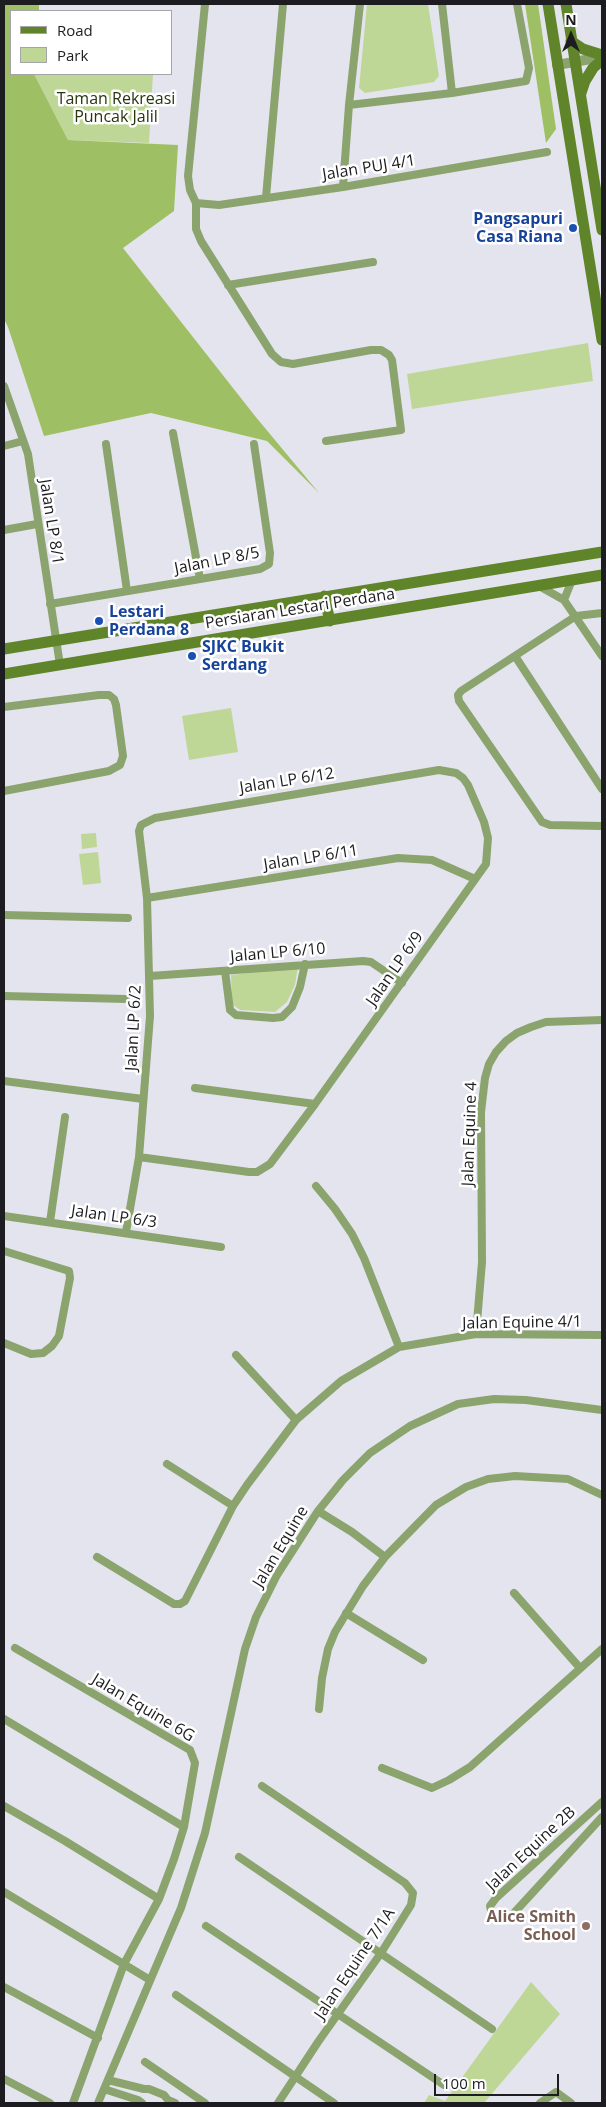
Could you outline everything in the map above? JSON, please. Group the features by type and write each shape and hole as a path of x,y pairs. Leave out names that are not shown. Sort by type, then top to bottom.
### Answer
{"main road":[{"path":"548,4 602,340"},
{"path":"566,4 602,230"},
{"path":"571,40 583,49 602,57 592,68 585,80 580,95"},
{"name":"Persiaran Lestari Perdana","path":"4,649 602,552"},
{"name":"Persiaran Lestari Perdana","path":"4,674 602,575"},
{"path":"324,596 330,621"}],"street":[{"path":"205,4 188,176 190,190 196,204 196,229 201,241 272,354 281,362 293,364 370,350 381,350 389,355 392,360 401,430 326,441"},
{"path":"266,197 283,4"},
{"path":"343,187 349,106 360,4"},
{"path":"442,4 452,93"},
{"path":"349,106 452,93 526,81 529,74 517,4"},
{"path":"557,64 602,57"},
{"name":"Jalan PUJ 4/1","path":"196,204 219,205 343,187 547,152"},
{"path":"228,285 373,262"},
{"name":"Jalan LP 8/1","path":"4,386 28,454 37,524 60,665"},
{"path":"173,433 200,579"},
{"path":"4,446 24,441"},
{"path":"106,444 127,591"},
{"name":"Jalan LP 8/5","path":"50,604 260,569 269,564 270,553 254,444"},
{"path":"4,530 37,524"},
{"path":"564,600 572,580"},
{"path":"539,586 564,600 602,656"},
{"path":"602,613 576,616 461,691 458,695 459,701 542,822 550,825 602,826"},
{"path":"515,656 602,789"},
{"path":"4,707 109,695 114,699 116,705 123,756 120,765 116,769 4,791"},
{"name":"Jalan LP 6/12","path":"141,824 155,818 439,770"},
{"name":"Jalan LP 6/9","path":"139,1157 249,1172 257,1172 270,1164 486,864 488,838 484,822 468,784 456,773 439,770"},
{"name":"Jalan LP 6/2","path":"126,1232 139,1157 150,1016 147,898 139,831 141,824"},
{"name":"Jalan LP 6/11","path":"147,898 398,858 432,860 475,879"},
{"path":"4,915 128,918"},
{"name":"Jalan LP 6/10","path":"150,976 305,964 371,962 402,983"},
{"path":"225,971 230,1010 236,1015 273,1018 282,1017 292,1007 300,987 305,964"},
{"path":"4,996 126,999"},
{"name":"Jalan Equine 4","path":"476,1334 482,1262 481,1112 484,1078 489,1064 496,1052 516,1033 531,1027 546,1022 602,1020"},
{"path":"4,1081 143,1099"},
{"path":"195,1088 315,1104"},
{"path":"50,1222 65,1117"},
{"path":"316,1186 352,1234 364,1258 399,1347"},
{"name":"Jalan LP 6/3","path":"4,1216 221,1247"},
{"path":"4,1251 68,1271 70,1278 58,1336 52,1346 43,1353 31,1354 4,1343"},
{"name":"Jalan Equine 4/1","path":"97,1557 174,1604 180,1604 185,1601 233,1506 296,1420 341,1380 399,1347 476,1334 602,1335"},
{"path":"236,1355 296,1420"},
{"name":"Jalan Equine","path":"98,2103 181,1908 205,1833 245,1649 256,1617 277,1575 318,1511 370,1453 410,1426 458,1404 494,1399 526,1400 602,1410"},
{"path":"167,1464 233,1506"},
{"path":"319,1709 322,1678 328,1649 335,1632 363,1586 385,1557 436,1504 466,1487 488,1479 515,1476 568,1479 602,1494"},
{"path":"318,1511 352,1532 385,1557"},
{"path":"514,1593 580,1668"},
{"path":"346,1613 423,1660"},
{"name":"Jalan Equine 6G","path":"15,1648 190,1750 195,1763 184,1827 159,1899 124,1964 73,2103"},
{"path":"382,1768 432,1788 440,1784 470,1767 602,1649"},
{"path":"4,1719 184,1827"},
{"name":"Jalan Equine 7/1A","path":"262,1786 410,1888 412,1894 411,1905 381,1953 278,2103"},
{"name":"Jalan Equine 2B","path":"602,1802 496,1898 490,1906 492,1915 500,1920 504,1920 513,1914 602,1817"},
{"path":"4,1806 159,1899"},
{"path":"239,1857 492,2029"},
{"path":"4,1892 150,1980"},
{"path":"206,1926 444,2085"},
{"path":"4,1987 98,2038"},
{"path":"176,1995 334,2103"},
{"path":"145,2062 205,2103"},
{"path":"4,2079 50,2103"},
{"path":"108,2080 156,2091 164,2095 170,2102"},
{"path":"104,2089 140,2102 144,2089"},
{"path":"540,2103 556,2092 571,2103"}],"green space":[{"path":"4,4 39,4 39,10 10,10 10,75 35,75 68,140 178,145 174,211 123,248 255,416 319,493 267,441 151,413 44,436 4,319"},
{"path":"367,4 428,4 439,76 434,82 365,93 359,88"},
{"path":"525,4 538,4 556,129 546,143"},
{"name":"Taman Rekreasi Puncak Jalil","path":"35,75 153,75 149,143 68,140"},
{"path":"588,343 593,381 412,409 407,374"},
{"path":"231,708 238,752 189,760 182,716"},
{"path":"96,833 97,847 82,849 81,834"},
{"path":"98,852 101,883 83,885 79,854"},
{"path":"298,967 295,985 287,1002 275,1012 240,1010 232,1004 231,975"},
{"path":"531,1982 560,2014 484,2103 424,2103 429,2095 445,2101"}],"place":[{"name":"Pangsapuri Casa Riana","path":"573,228"},
{"name":"Lestari Perdana 8","path":"99,621"},
{"name":"SJKC Bukit Serdang","path":"192,656"},
{"name":"Alice Smith School","path":"586,1926"}]}
